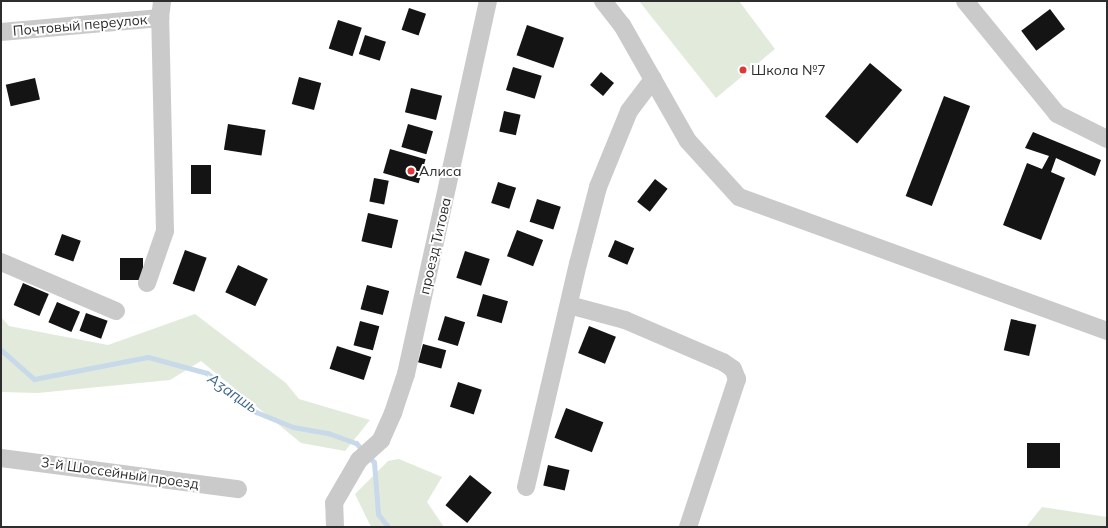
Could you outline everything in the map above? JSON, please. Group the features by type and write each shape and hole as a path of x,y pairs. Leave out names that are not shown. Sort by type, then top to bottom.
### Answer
{"street":[{"name":"проезд Титова","path":"335,527 334,503 359,460 381,440 393,413 406,374 488,1"},
{"path":"603,1 622,25 688,141 740,197 1107,331"},
{"path":"965,1 1057,114 1107,139"},
{"path":"147,283 165,231 161,9"},
{"name":"Почтовый переулок","path":"1,32 161,9"},
{"path":"526,486 598,187 629,111 653,79"},
{"path":"1,262 116,311"},
{"path":"569,305 625,320 723,362 733,370 737,379 688,527"},
{"name":"3-й Шоссейный проезд","path":"1,458 238,489"}],"green space":[{"path":"639,1 739,1 775,49 716,98"},
{"path":"195,314 286,383 299,399 370,420 345,451 301,443 201,361 170,380 38,393 1,392 1,317 9,326 108,345"},
{"path":"399,459 442,477 427,502 444,527 371,527 355,494 388,461"},
{"path":"1042,507 1107,517 1107,527 1026,527"}],"building":[{"path":"409,8 426,14 419,36 402,30"},
{"path":"1050,9 1065,29 1036,51 1021,31"},
{"path":"338,20 362,28 353,56 329,49"},
{"path":"527,25 564,38 553,68 517,55"},
{"path":"365,35 386,42 380,61 359,54"},
{"path":"870,63 902,90 857,144 825,117"},
{"path":"513,67 542,76 535,99 506,90"},
{"path":"601,72 614,83 603,96 590,85"},
{"path":"299,77 321,83 314,110 292,104"},
{"path":"35,78 40,99 11,106 6,85"},
{"path":"411,88 442,96 436,120 405,112"},
{"path":"944,96 970,106 932,206 906,196"},
{"path":"504,111 521,115 516,135 499,131"},
{"path":"228,124 266,130 261,156 224,150"},
{"path":"408,124 433,131 426,154 401,147"},
{"path":"1033,132 1101,160 1095,176 1056,158 1051,172 1065,178 1041,240 1003,225 1027,163 1042,169 1049,156 1025,148"},
{"path":"390,149 426,159 419,183 383,173"},
{"path":"191,165 211,165 211,194 191,194"},
{"path":"374,178 389,181 384,204 369,202"},
{"path":"655,179 668,189 650,212 637,202"},
{"path":"498,182 516,188 509,209 491,203"},
{"path":"537,199 561,207 553,230 530,222"},
{"path":"368,213 398,220 392,248 361,241"},
{"path":"517,230 543,240 533,266 507,256"},
{"path":"62,234 81,241 73,262 54,255"},
{"path":"615,240 634,248 627,265 608,257"},
{"path":"185,250 207,258 194,292 173,284"},
{"path":"465,251 490,259 481,286 456,278"},
{"path":"120,258 143,258 143,280 120,280"},
{"path":"238,265 268,279 255,306 225,292"},
{"path":"23,283 49,294 39,316 14,305"},
{"path":"367,285 389,291 383,315 361,309"},
{"path":"483,294 508,301 502,323 477,316"},
{"path":"57,302 80,312 71,332 48,322"},
{"path":"86,313 108,321 101,339 80,331"},
{"path":"445,316 465,322 458,346 438,340"},
{"path":"1011,319 1036,325 1029,356 1004,350"},
{"path":"360,321 379,326 373,350 354,345"},
{"path":"589,326 616,337 605,364 578,353"},
{"path":"423,344 446,350 441,369 418,362"},
{"path":"337,346 371,357 364,380 330,369"},
{"path":"458,382 482,390 474,414 450,407"},
{"path":"566,408 603,422 592,452 555,438"},
{"path":"1027,443 1060,443 1060,468 1027,468"},
{"path":"548,465 569,470 565,490 543,485"},
{"path":"470,475 492,493 467,523 445,505"}],"waterway":[{"name":"Аӡаԥшь","path":"1,350 34,379 148,357 207,373 256,412 293,427 328,433 356,443 374,462 378,514 388,527"}],"place":[{"name":"Школа №7","path":"743,70"},
{"name":"Алиса","path":"411,171"}]}
